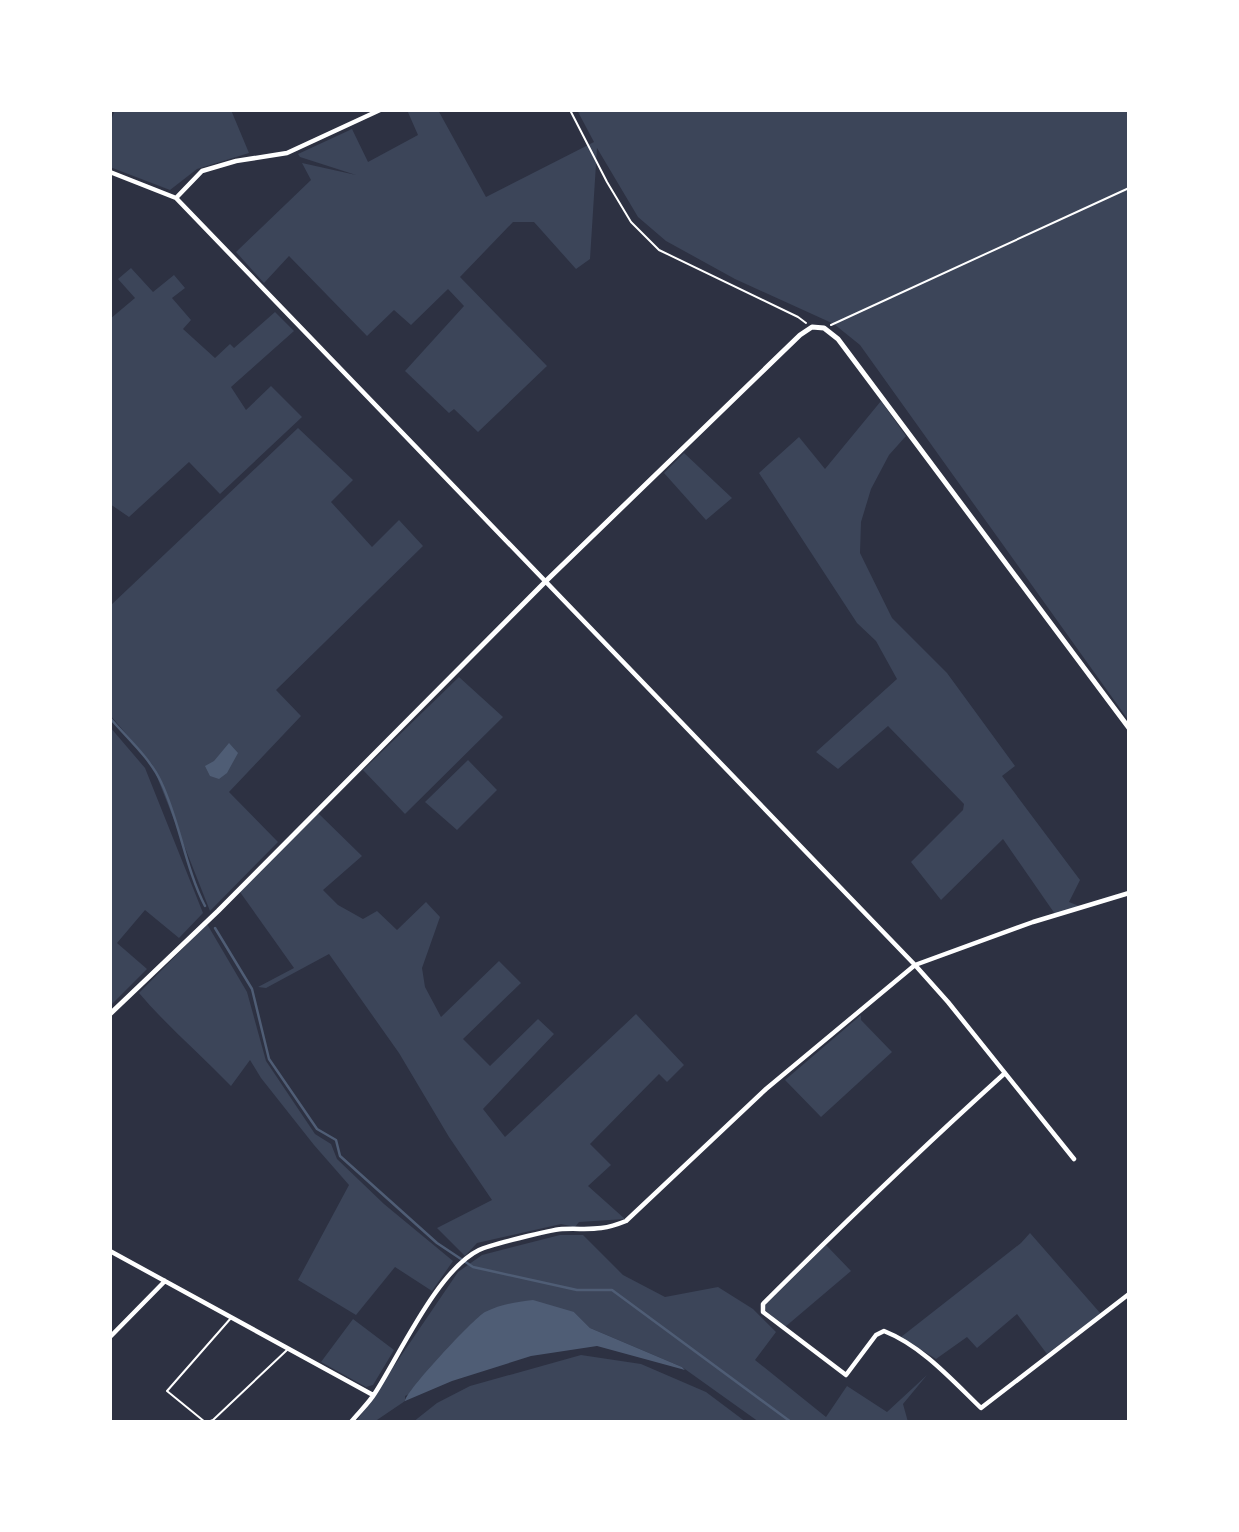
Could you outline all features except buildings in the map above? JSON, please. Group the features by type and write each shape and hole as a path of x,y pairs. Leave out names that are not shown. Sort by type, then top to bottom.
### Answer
{"street":[{"path":"176,198 202,171 236,161 287,153 380,110"},
{"path":"110,172 176,198 915,965 1074,1159"},
{"path":"110,1014 218,911 546,581 800,335 812,327 824,328 838,339 1129,728"},
{"path":"351,1422 374,1395 413,1328 457,1265 480,1249 561,1229 607,1229 626,1221 766,1089 915,965 1033,922 1129,893"},
{"path":"1005,1073 909,1159 831,1236 763,1304 763,1312 846,1375 876,1335 884,1331 895,1335 935,1364 981,1408 1129,1294"},
{"path":"110,1251 374,1395"},
{"path":"110,1337 164,1281"}],"lane":[{"path":"232,1318 167,1391 206,1422 213,1420 288,1349"}],"path":[{"path":"570,110 631,222 659,250 798,317 812,327"},
{"path":"824,328 1129,188"}],"shaded area":[{"path":"115,110 231,110 249,153 197,169 170,190 110,167 110,123"},
{"path":"407,110 438,110 486,197 594,142 577,110 1129,110 1129,721 860,345 834,324 735,279 666,241 638,217 597,148 590,259 576,269 534,222 513,222 460,277 547,366 478,432 454,409 449,413 405,371 464,306 448,289 411,325 394,310 367,336 289,256 264,283 236,252 311,180 302,163 356,175 300,157 298,154 352,129 368,162 418,135"},
{"path":"131,268 153,292 174,275 185,288 172,298 191,320 183,329 215,358 230,344 234,348 275,312 294,331 231,387 246,410 271,386 302,417 220,494 189,462 129,517 110,504 110,319 135,298 118,279"},
{"path":"881,401 906,436 889,455 871,489 861,522 860,553 892,618 947,673 1015,766 1002,776 1080,880 1069,902 1079,906 1055,914 1003,839 941,900 911,862 963,810 964,804 888,726 838,769 816,752 897,679 876,641 857,623 759,473 799,437 825,469"},
{"path":"298,428 353,480 331,502 372,547 399,520 423,546 276,690 301,716 229,792 278,842 210,911 152,764 110,715 110,606"},
{"path":"684,453 732,498 706,520 664,473"},
{"path":"459,677 503,717 405,814 363,770"},
{"path":"110,727 145,768 203,913 179,938 145,910 117,943 147,969 110,1006"},
{"path":"229,743 238,753 227,773 219,779 210,776 205,766 214,761"},
{"path":"468,760 497,790 457,830 425,802"},
{"path":"318,813 362,856 323,890 338,905 363,919 377,911 397,930 426,902 440,917 422,968 425,987 441,1017 499,961 521,983 463,1039 490,1066 538,1019 554,1034 483,1109 505,1137 636,1014 684,1065 667,1082 659,1074 590,1144 611,1165 588,1186 625,1219 579,1222 575,1227 561,1224 477,1243 465,1256 437,1228 492,1200 449,1137 399,1053 329,954 266,988 258,987 294,968 240,892"},
{"path":"207,924 247,992 266,1061 315,1134 331,1144 337,1159 384,1204 453,1261 432,1291 395,1267 356,1315 298,1280 349,1185 314,1145 250,1060 231,1086 139,993"},
{"path":"861,1015 861,1020 892,1052 821,1117 785,1080"},
{"path":"1030,1233 1101,1314 1047,1354 1017,1314 977,1348 967,1337 936,1359 901,1337 1021,1243"},
{"path":"560,1235 583,1235 623,1275 665,1297 718,1287 753,1309 776,1332 755,1360 826,1417 847,1386 887,1412 927,1375 903,1404 908,1422 759,1422 682,1367 590,1328 574,1312 405,1396 405,1401 374,1422 356,1422 458,1272 482,1255"},
{"path":"826,1245 851,1271 785,1327 766,1311 765,1305"},
{"path":"533,1300 574,1312 590,1328 685,1370 597,1346 531,1356 452,1381 405,1401 441,1355 485,1312 503,1305"},
{"path":"353,1319 394,1350 373,1385 366,1387 321,1362"},
{"path":"581,1355 641,1364 706,1392 746,1422 413,1422 437,1403 470,1386"}],"waterway":[{"path":"110,718 145,756 161,782 192,876 205,906"},
{"path":"215,928 252,989 269,1059 317,1129 336,1140 340,1156 437,1243 473,1267 577,1290 612,1290 791,1422"}]}
